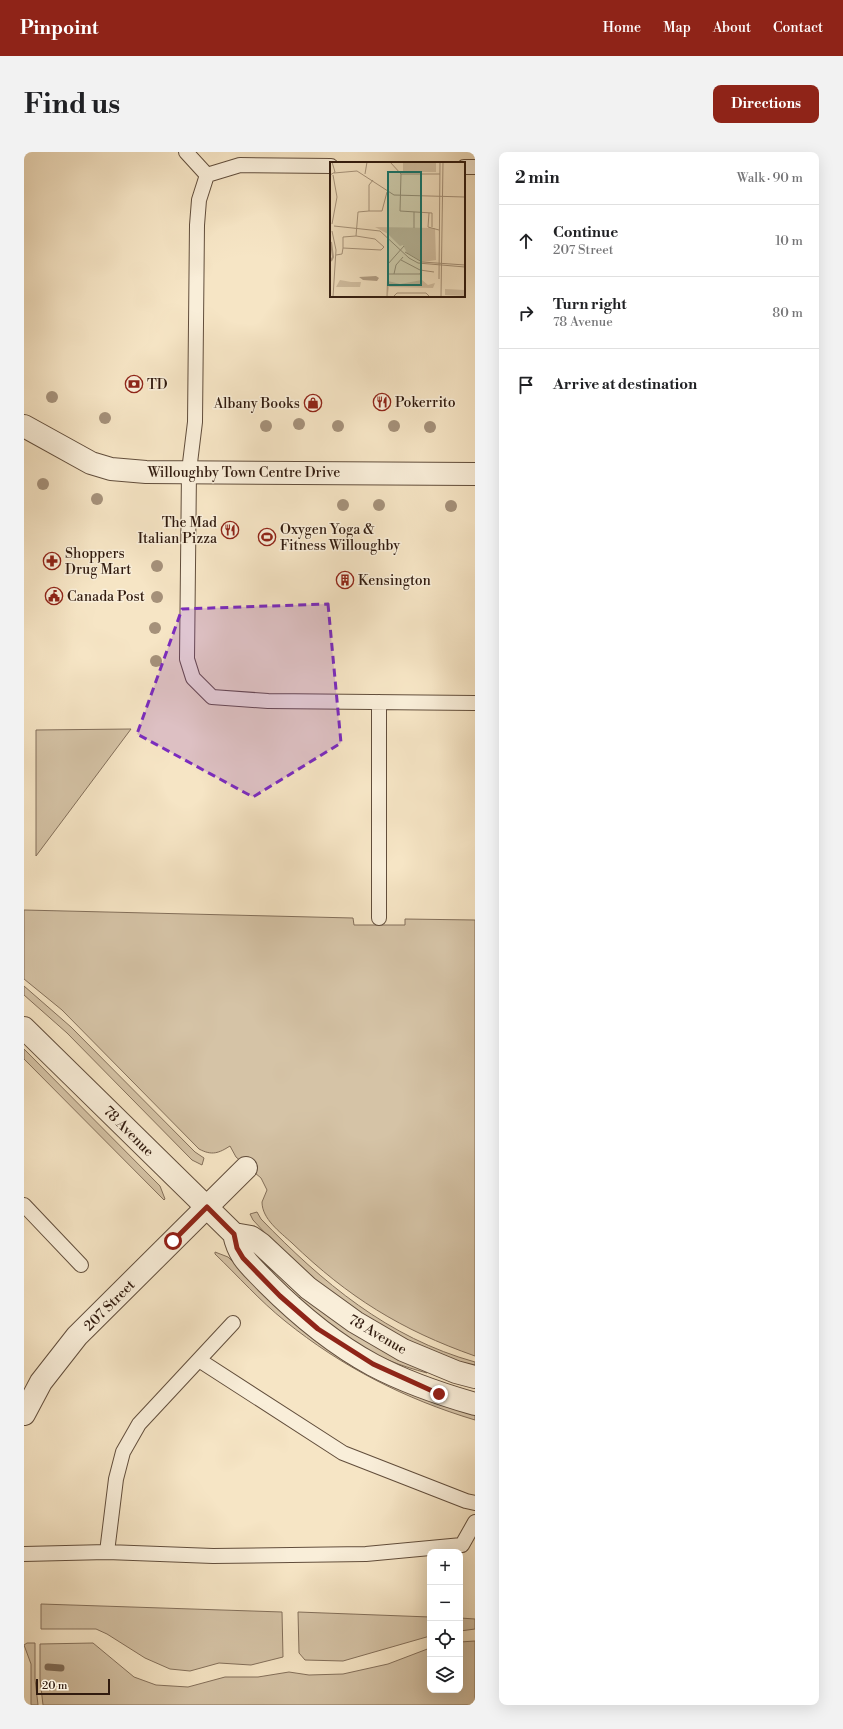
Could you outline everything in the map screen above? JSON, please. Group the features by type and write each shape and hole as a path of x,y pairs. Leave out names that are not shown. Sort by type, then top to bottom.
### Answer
{"street":[{"name":"Willoughby Town Centre Drive","path":"24,426 91,463 111,469 146,472 189,471 475,474"},
{"name":"78 Avenue","path":"24,1028 234,1234 237,1248 243,1258 280,1296 318,1329 373,1364 439,1394 475,1404"},
{"name":"207 Street","path":"24,1414 41,1382 77,1336 246,1168"},
{"name":"78 Avenue","path":"234,1234 251,1237 261,1244 308,1288 355,1322 403,1350 456,1372 475,1377"}],"lane":[{"path":"186,152 207,175"},
{"path":"207,175 240,165 330,166"},
{"path":"207,175 199,200 197,226 195,422 189,471 187,660 193,678 212,697 268,701 475,703"},
{"path":"379,702 379,918"},
{"path":"24,1205 81,1265"},
{"path":"107,1552 116,1479 124,1452 139,1424 233,1323"},
{"path":"199,1360 343,1453 466,1501 475,1503"},
{"path":"24,1554 107,1552 213,1556 366,1554 462,1545 475,1522"}],"highlighted area":[{"path":"328,604 341,743 253,797 137,734 182,609"}],"shaded area":[{"path":"131,729 36,856 36,730"},
{"path":"24,910 353,918 354,925 405,925 405,919 475,920 475,1356 448,1346 399,1323 355,1296 334,1280 277,1230 268,1220 263,1208 262,1202 267,1190 261,1178 236,1157 230,1146 215,1153 199,1149 62,1010 24,979"},
{"path":"24,986 71,1027 195,1152 204,1158 202,1165 192,1160 67,1033 24,995"},
{"path":"24,1049 160,1186 165,1199 164,1200 24,1059"},
{"path":"257,1212 261,1219 308,1265 358,1305 385,1323 413,1338 443,1352 475,1362 475,1370 436,1356 360,1317 291,1261 253,1220 250,1214"},
{"path":"215,1252 228,1257 269,1297 475,1413 475,1420 449,1412 399,1392 329,1353 285,1321 258,1297 215,1254"},
{"path":"301,1296 428,1369 427,1373 390,1361 358,1345 328,1324 314,1312 299,1298"},
{"path":"41,1604 282,1612 283,1657 251,1665 219,1663 190,1671 170,1669 145,1658 107,1634 96,1629 41,1629"},
{"path":"298,1612 427,1617 427,1637 343,1661 305,1660 299,1653"},
{"path":"463,1618 475,1619 475,1629 463,1631"},
{"path":"475,1641 475,1705 43,1705 40,1679 40,1644 93,1643 134,1677 156,1685 188,1687 225,1677 258,1677 289,1672 309,1675 343,1674 388,1664 427,1649 427,1693 463,1693 463,1642"},
{"path":"27,1643 35,1643 35,1679 38,1705 31,1705 31,1664 24,1645"}],"waterway":[{"path":"48,1667 61,1668"}],"place":[{"name":"TD","path":"134,384"},
{"name":"Pokerrito","path":"382,402"},
{"name":"Albany Books","path":"313,403"},
{"name":"The Mad Italian Pizza","path":"230,530"},
{"name":"Oxygen Yoga & Fitness Willoughby","path":"267,537"},
{"name":"Shoppers Drug Mart","path":"52,561"},
{"name":"Kensington","path":"345,580"},
{"name":"Canada Post","path":"54,596"}],"route":[{"path":"173,1241 207,1207 234,1234 237,1248 243,1258 280,1296 318,1329 373,1364 439,1394"}]}
